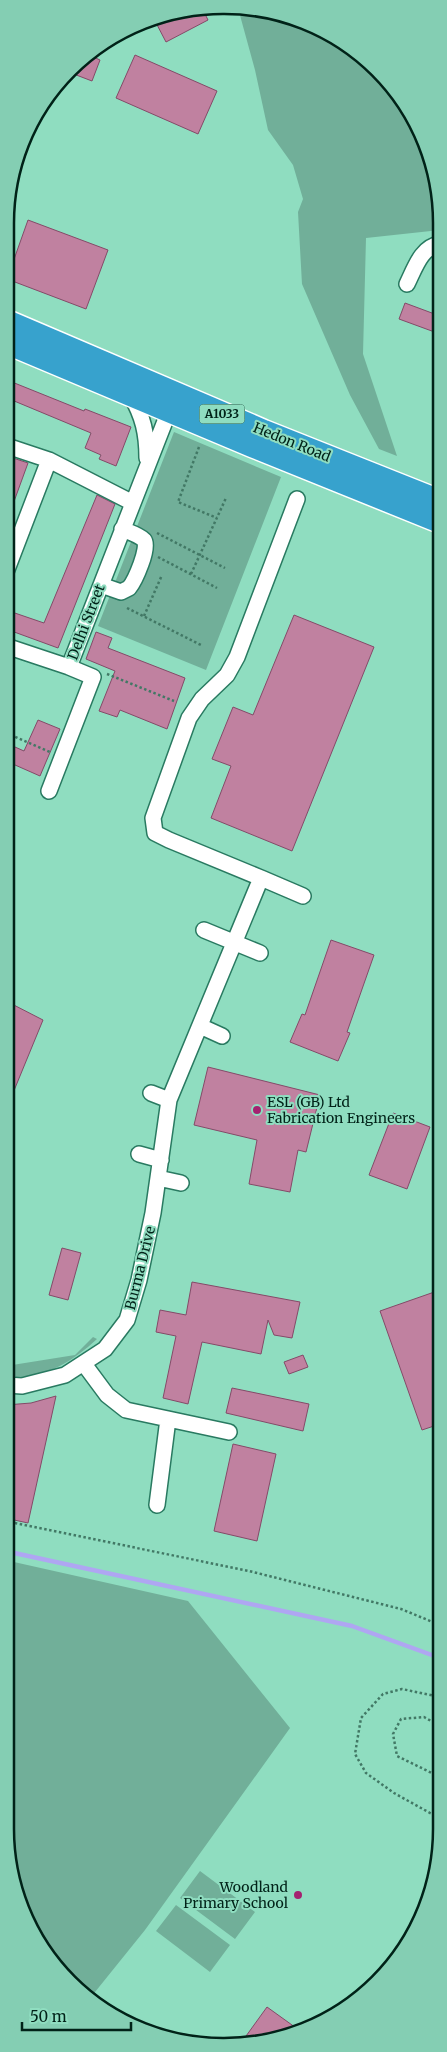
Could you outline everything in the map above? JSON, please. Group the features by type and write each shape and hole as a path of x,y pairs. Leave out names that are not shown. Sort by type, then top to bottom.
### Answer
{"highway":[{"name":"Hedon Road","path":"14,324 264,431 433,498"},
{"name":"Hedon Road","path":"14,346 131,396 433,519"}],"street":[{"path":"407,284 423,252 433,245"},
{"name":"Delhi Street","path":"131,396 140,410 145,428 147,437 147,467"},
{"name":"Delhi Street","path":"49,791 93,677 69,667 169,411"},
{"path":"14,448 49,460 133,504"},
{"path":"14,551 49,460"},
{"path":"297,499 237,658 227,675 202,699 189,718 153,818 155,833 303,896"},
{"path":"101,585 121,592 129,588 146,551 146,544 143,539 122,530"},
{"path":"14,649 69,667"},
{"name":"Burma Drive","path":"14,1386 22,1386 65,1375 84,1364 105,1349 127,1320 139,1280 153,1213 169,1100 261,878"},
{"path":"204,930 260,953"},
{"path":"200,1026 222,1036"},
{"path":"151,1093 169,1100"},
{"path":"139,1154 161,1160"},
{"path":"158,1178 182,1183"},
{"path":"84,1364 107,1395 126,1410 230,1432"},
{"path":"157,1505 168,1419"}],"path":[{"path":"199,448 178,502 217,518"},
{"path":"191,574 226,498"},
{"path":"154,532 225,568"},
{"path":"146,551 217,588"},
{"path":"144,616 162,575"},
{"path":"128,608 203,646"},
{"path":"93,677 108,674 174,701"},
{"path":"14,737 62,758"},
{"path":"14,1523 249,1571 401,1609 433,1622"},
{"path":"433,1696 402,1689 384,1694 361,1718 355,1754 366,1774 433,1814"},
{"path":"433,1722 424,1717 401,1719 393,1734 398,1756 433,1774"}],"green space":[{"path":"240,14 278,21 316,35 351,57 381,85 398,107 412,131 422,156 431,196 433,231 366,238 363,354 397,456 379,449 350,395 302,284 298,212 303,199 293,165 268,130 255,70"},
{"path":"174,432 281,477 206,670 98,626"},
{"path":"93,1337 97,1339 79,1354 60,1366 39,1374 16,1377 14,1376 14,1365 75,1355"},
{"path":"14,1562 188,1601 290,1728 145,1930 94,1993 75,1977 49,1945 35,1921 25,1896 14,1842"},
{"path":"200,1871 255,1912 235,1939 180,1898"},
{"path":"176,1905 230,1945 210,1972 156,1931"}],"building":[{"path":"205,15 208,20 166,42 157,25"},
{"path":"135,55 217,91 198,134 116,98"},
{"path":"95,58 100,60 92,81 75,75"},
{"path":"28,220 108,250 86,309 14,282 14,259"},
{"path":"405,303 433,313 433,331 399,319"},
{"path":"14,383 84,411 85,409 131,427 116,466 99,459 101,455 85,448 91,433 14,401"},
{"path":"14,458 28,463 14,502"},
{"path":"97,495 115,504 58,648 14,632 14,613 44,623"},
{"path":"294,615 374,647 292,851 211,818 231,766 212,759 233,707 253,715"},
{"path":"96,632 112,638 108,648 185,678 167,729 120,710 117,717 99,711 115,671 86,659"},
{"path":"38,720 60,729 40,776 14,765 14,747 24,751"},
{"path":"331,940 374,955 347,1032 350,1033 338,1061 290,1042 302,1014 305,1015"},
{"path":"14,1005 43,1020 14,1091"},
{"name":"ESL (GB) Ltd Fabrication Engineers","path":"208,1067 320,1095 306,1152 298,1150 290,1192 249,1184 257,1140 194,1125"},
{"path":"393,1113 430,1127 407,1189 369,1175"},
{"path":"62,1248 81,1253 68,1300 49,1295"},
{"path":"192,1282 300,1302 292,1338 274,1335 268,1320 261,1354 202,1342 188,1404 163,1398 176,1336 156,1332 160,1310 186,1315"},
{"path":"433,1292 433,1426 422,1430 380,1311"},
{"path":"303,1355 308,1367 289,1374 284,1362"},
{"path":"232,1388 309,1404 303,1431 226,1413"},
{"path":"56,1396 28,1523 14,1520 14,1404 31,1403"},
{"path":"233,1444 276,1454 257,1541 214,1531"},
{"path":"267,2007 293,2026 278,2031 245,2037"}],"waterway":[{"path":"14,1553 352,1626 433,1655"}],"place":[{"name":"ESL (GB) Ltd Fabrication Engineers","path":"257,1110"},
{"name":"Woodland Primary School","path":"298,1895"}]}
